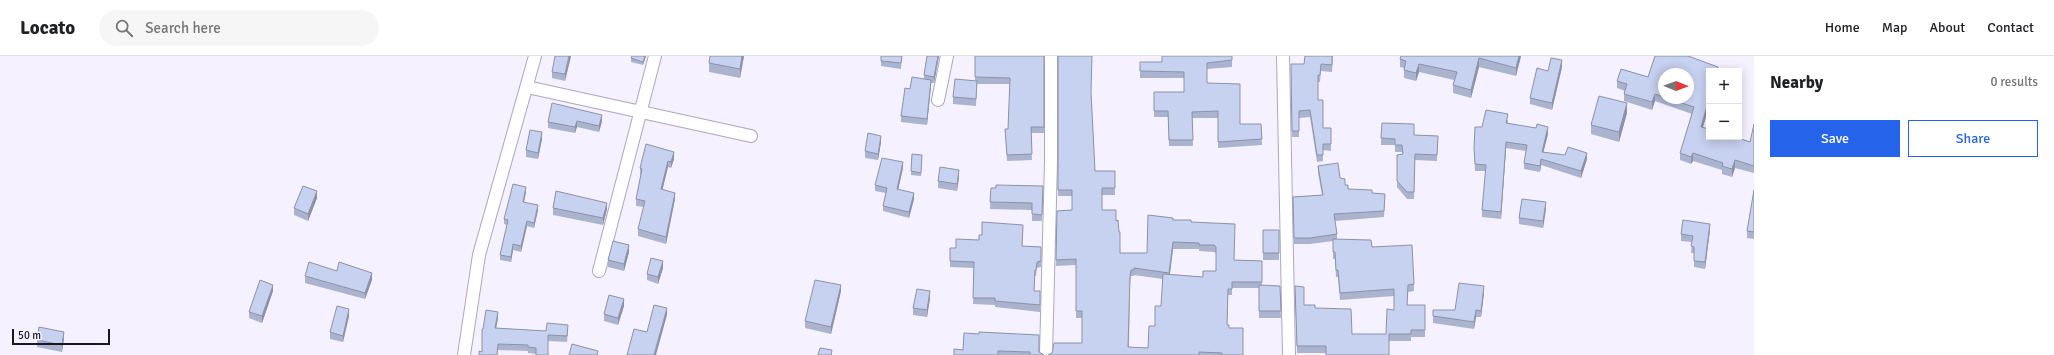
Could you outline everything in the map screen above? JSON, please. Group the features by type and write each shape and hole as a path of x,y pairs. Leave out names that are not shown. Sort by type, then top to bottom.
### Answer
{"street":[{"path":"464,355 479,255 535,56"},
{"path":"599,271 654,56"},
{"path":"938,100 947,56"},
{"path":"1046,355 1051,161 1051,56"},
{"path":"1283,56 1289,355"},
{"path":"526,88 751,136"}],"building":[{"path":"555,56 569,56 565,74 552,72"},
{"path":"632,56 645,56 643,62 631,58"},
{"path":"710,56 742,56 740,69 709,63"},
{"path":"881,56 902,56 901,63 881,61"},
{"path":"927,56 938,56 934,77 924,75"},
{"path":"975,56 1044,56 1044,127 1031,127 1032,154 1007,155 1005,129 1008,129 1010,78 975,77"},
{"path":"1058,56 1092,56 1091,92 1095,171 1115,171 1115,188 1102,188 1102,210 1116,210 1116,221 1118,220 1120,232 1120,253 1147,253 1148,215 1173,218 1173,220 1191,220 1191,222 1235,224 1234,260 1262,261 1262,282 1232,282 1232,289 1228,289 1227,325 1229,325 1229,328 1243,328 1243,355 1222,355 1222,353 1199,352 1199,355 1048,355 1052,353 1054,343 1082,343 1082,311 1076,311 1076,259 1056,260 1057,211 1072,210 1072,190 1058,190","holes":["1173,242 1199,243 1199,245 1214,245 1216,247 1216,271 1203,271 1203,277 1163,274 1161,306 1155,306 1155,326 1149,326 1148,348 1128,347 1131,270 1134,270 1134,268 1169,273"]},
{"path":"1162,56 1232,56 1232,60 1207,63 1207,83 1240,84 1240,124 1261,124 1262,139 1218,142 1218,111 1192,112 1193,140 1169,140 1168,111 1154,111 1154,92 1184,92 1184,72 1140,71 1140,62 1162,62"},
{"path":"1305,56 1332,56 1332,65 1321,64 1320,75 1318,75 1318,100 1323,100 1323,128 1331,128 1331,144 1323,144 1323,155 1317,155 1310,110 1299,111 1299,131 1292,131 1291,64 1304,64"},
{"path":"1401,56 1519,56 1516,68 1479,58 1471,90 1453,85 1457,72 1419,64 1416,73 1404,70 1406,61 1400,59"},
{"path":"1655,56 1688,56 1718,67 1706,68 1706,110 1701,127 1706,128 1706,140 1742,139 1750,142 1754,124 1754,166 1735,160 1732,169 1722,166 1723,163 1693,153 1691,157 1680,153 1694,107 1685,104 1694,104 1694,68 1658,68 1658,95 1655,94 1652,102 1624,94 1627,84 1617,81 1621,69 1648,77"},
{"path":"1551,58 1562,60 1552,103 1530,98 1537,68 1548,71"},
{"path":"912,77 931,80 927,119 901,116 905,88 910,89"},
{"path":"955,79 977,81 976,99 953,97"},
{"path":"1599,96 1627,103 1619,132 1591,125"},
{"path":"552,103 602,115 599,126 577,121 575,127 548,122"},
{"path":"1486,110 1508,114 1506,123 1536,128 1537,124 1548,127 1542,152 1565,155 1568,147 1587,153 1581,171 1541,159 1540,166 1524,163 1527,145 1506,142 1501,212 1482,210 1486,165 1475,164 1474,148 1475,127 1482,127"},
{"path":"1382,123 1414,124 1414,135 1438,136 1437,155 1415,154 1414,192 1407,192 1397,181 1397,155 1403,154 1402,145 1395,145 1395,139 1381,138"},
{"path":"530,130 542,132 538,153 526,150"},
{"path":"868,133 881,136 878,154 865,151"},
{"path":"646,144 674,152 671,162 668,161 661,189 675,193 666,237 638,229 645,201 636,199 642,169 640,168"},
{"path":"912,154 922,155 921,173 911,171"},
{"path":"882,158 903,162 897,189 914,193 909,212 883,206 887,188 875,185"},
{"path":"1338,163 1340,178 1345,179 1345,185 1348,185 1348,189 1372,190 1372,193 1385,194 1384,211 1334,214 1337,234 1310,238 1294,238 1293,197 1323,195 1318,166"},
{"path":"940,167 959,170 957,184 938,181"},
{"path":"513,184 526,187 523,202 538,205 534,223 527,221 521,246 513,244 511,257 500,255 508,220 504,219"},
{"path":"996,185 1043,186 1042,215 1032,214 1032,203 990,202 991,188 996,188"},
{"path":"303,186 317,191 308,214 294,208"},
{"path":"1754,190 1754,232 1747,231"},
{"path":"556,191 607,203 603,218 553,208"},
{"path":"1522,199 1546,202 1543,221 1519,218"},
{"path":"1683,220 1710,224 1705,262 1694,261 1694,247 1691,246 1693,236 1681,234"},
{"path":"982,222 1023,225 1022,246 1041,247 1041,261 1037,262 1035,270 1034,291 1040,291 1040,305 995,301 995,298 973,298 974,262 950,261 950,248 956,248 956,239 979,240 979,235 982,235"},
{"path":"1263,230 1279,230 1279,253 1263,253"},
{"path":"1333,239 1371,240 1372,247 1412,245 1414,284 1408,285 1407,305 1425,305 1425,330 1411,330 1411,334 1389,334 1389,355 1326,355 1326,346 1297,346 1295,286 1304,287 1304,305 1315,305 1315,308 1351,309 1352,334 1386,334 1387,309 1394,310 1394,289 1340,293 1335,252 1333,252"},
{"path":"613,241 629,245 624,264 608,260"},
{"path":"651,258 663,261 658,277 647,274"},
{"path":"309,262 337,271 339,262 372,273 365,293 305,276"},
{"path":"260,280 273,285 262,316 249,312"},
{"path":"815,280 841,285 831,327 805,321"},
{"path":"1459,283 1484,286 1481,311 1476,310 1474,322 1433,316 1433,310 1455,310"},
{"path":"1259,285 1280,286 1281,311 1259,311"},
{"path":"917,289 930,291 927,310 913,308"},
{"path":"609,295 624,299 618,318 604,314"},
{"path":"654,305 667,308 654,355 627,355 634,329 647,332"},
{"path":"337,306 349,309 343,336 330,332"},
{"path":"486,310 498,312 495,328 546,331 547,323 568,325 567,336 548,335 548,355 536,355 536,348 528,347 528,345 498,344 497,355 479,355 479,351 482,352 482,329"},
{"path":"39,327 64,332 62,345 37,340"},
{"path":"979,332 1039,335 1039,352 1044,355 1030,355 1030,352 998,351 998,355 954,355 954,349 963,350 964,333 979,334"},
{"path":"572,344 598,351 597,355 569,355"},
{"path":"820,348 832,350 831,355 818,355"}]}
